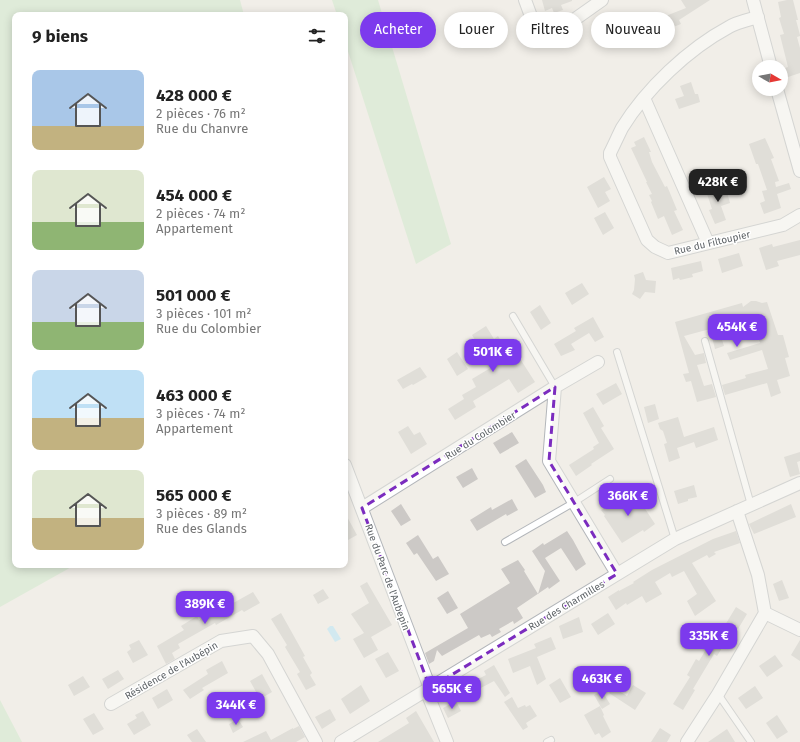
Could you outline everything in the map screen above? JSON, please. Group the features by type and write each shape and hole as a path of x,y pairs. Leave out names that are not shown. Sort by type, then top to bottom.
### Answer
{"street":[{"path":"525,0 532,19 542,28 552,31 561,29 602,0"},
{"path":"753,0 769,60"},
{"path":"708,243 644,98 667,73 696,48 729,26 758,17"},
{"path":"780,96 800,171"},
{"name":"Rue du Filtoupier","path":"644,98 623,128 610,153 610,157 647,240 655,247 668,252 783,225 800,216"},
{"name":"Rue du Colombier","path":"362,508 555,387 598,362"},
{"path":"555,387 549,461 617,574"},
{"name":"Rue du Parc de l'Aubepin","path":"348,473 428,689 446,742"},
{"name":"Rue des Charmilles","path":"341,742 675,539 800,483"},
{"path":"687,742 718,694 766,613 758,575 737,511"},
{"path":"766,613 800,630"},
{"name":"Résidence de l'Aubépin","path":"111,704 222,641 253,636 268,654 316,742"}],"lane":[{"path":"512,316 555,387"},
{"path":"704,341 751,505"},
{"path":"617,352 675,539"},
{"path":"505,542 573,503 610,479"},
{"path":"718,694 751,742"}],"highlighted area":[{"path":"555,387 549,461 617,574 430,688 362,508"}],"green space":[{"path":"0,0 240,0 243,12 12,12 12,568 70,568 0,607"},
{"path":"332,0 378,0 382,12 360,12 360,48 392,48 451,244 416,264 348,51 348,12 336,12"},
{"path":"0,700 22,742 0,742"}],"water":[{"path":"330,626 333,626 341,639 335,642 327,629"}],"building":[{"path":"542,0 572,0 561,5 563,10 554,12 552,8 545,11"},
{"path":"681,0 710,0 679,20 681,24 675,26 675,12 686,8"},
{"path":"793,0 800,35 797,37 800,48 800,73 788,77 788,60 786,60 780,35 784,34 779,18 781,17 778,2"},
{"path":"691,82 695,94 698,94 700,102 679,109 675,99 684,96 680,86"},
{"path":"644,137 651,152 649,152 652,162 665,187 667,186 670,193 677,210 674,211 683,230 672,235 664,216 658,219 649,195 652,194 631,148 636,146 634,142"},
{"path":"765,138 774,158 771,159 779,181 775,182 776,187 789,183 791,189 777,194 781,208 764,214 760,203 765,201 762,191 767,190 749,144"},
{"path":"604,177 611,189 605,192 610,201 598,208 587,187"},
{"path":"725,185 730,203 721,206 726,220 715,224 709,210 712,209 706,191"},
{"path":"605,212 614,228 603,235 594,218"},
{"path":"800,240 800,255 777,261 779,266 766,270 759,248 772,244 773,247"},
{"path":"739,253 743,266 722,273 718,259"},
{"path":"701,261 703,271 692,274 693,277 673,280 671,268"},
{"path":"643,272 646,280 656,281 655,293 645,292 640,299 632,294 634,290 634,275"},
{"path":"582,283 589,294 572,305 565,293"},
{"path":"751,301 762,303 767,302 778,335 783,335 789,357 785,358 790,376 777,380 781,393 771,397 767,383 725,395 722,385 746,378 745,375 768,369 762,350 730,360 727,353 760,343 752,317 718,327 724,346 715,349 710,329 684,336 695,355 704,353 706,363 697,365 704,386 712,384 716,397 697,402 691,381 686,382 683,374 689,373 675,322 742,303 743,307"},
{"path":"540,305 551,323 541,330 530,312"},
{"path":"593,317 604,337 595,342 589,333 571,344 575,350 561,356 554,344 576,331 574,328"},
{"path":"486,326 494,339 498,336 511,358 517,354 535,382 518,393 509,379 473,401 476,407 455,420 448,409 464,399 462,395 476,387 472,379 492,367 472,335"},
{"path":"457,352 468,369 457,376 447,359"},
{"path":"420,367 427,377 403,389 397,380"},
{"path":"616,383 622,394 603,405 596,394"},
{"path":"655,404 659,419 648,423 644,407"},
{"path":"593,407 604,426 601,428 614,449 576,476 569,465 594,449 593,447 599,443 583,413"},
{"path":"678,417 684,437 714,427 718,440 696,448 694,442 677,448 680,458 669,462 664,444 667,443 663,431 660,429 658,423"},
{"path":"408,426 414,435 420,432 427,444 411,454 398,432"},
{"path":"512,432 519,443 500,454 493,443"},
{"path":"800,452 800,461 797,462 800,474 790,477 784,457"},
{"path":"526,459 546,492 535,498 515,466"},
{"path":"472,468 478,479 463,488 456,477"},
{"path":"694,485 697,497 688,499 688,501 678,504 674,491"},
{"path":"635,489 642,500 640,501 655,524 644,532 643,530 622,543 601,510 625,497 624,495"},
{"path":"512,499 518,510 507,516 506,514 477,531 470,520 491,507 492,510"},
{"path":"401,504 411,520 401,526 391,511"},
{"path":"791,504 796,517 754,534 749,524"},
{"path":"348,518 357,535 348,540"},
{"path":"567,531 586,564 576,571 561,548 545,558 560,581 549,589 548,587 538,594 545,571 532,551 543,543 544,545"},
{"path":"736,531 740,543 714,552 716,554 709,558 707,555 692,563 716,601 695,616 687,601 697,594 684,571 672,577 670,573 655,582 662,594 646,603 642,596 627,605 626,603 616,610 608,597 634,583 633,582 652,570 713,539"},
{"path":"418,535 433,559 438,556 449,574 436,581 417,553 414,555 406,543"},
{"path":"518,560 538,594 517,608 523,618 514,624 513,621 499,629 501,632 492,637 490,634 481,638 479,635 442,656 437,650 434,661 429,664 425,653 468,628 460,614 510,583 501,569"},
{"path":"782,580 789,598 779,601 773,584"},
{"path":"367,582 392,625 371,637 378,650 364,658 353,639 364,633 351,614 369,603 360,586"},
{"path":"323,589 329,598 318,604 313,595"},
{"path":"448,591 458,608 447,614 437,598"},
{"path":"253,592 260,603 244,612 242,610 216,625 215,623 178,644 180,648 172,653 175,659 166,664 157,646 184,630 181,626 197,616 199,620"},
{"path":"736,607 747,614 738,629 735,627 717,656 714,654 693,689 695,690 683,710 673,704 690,677 687,675 696,659 699,661 716,633 719,635"},
{"path":"281,613 305,656 303,657 312,673 310,675 316,685 306,690 297,674 300,672 285,647 287,645 271,619"},
{"path":"608,613 615,624 598,635 591,624"},
{"path":"579,617 583,632 563,639 559,626"},
{"path":"551,637 556,649 537,657 546,679 537,685 530,666 513,673 508,659 536,648 534,644"},
{"path":"139,640 148,655 133,663 127,652 131,649 129,645"},
{"path":"800,640 800,661 791,655"},
{"path":"388,652 399,671 386,678 375,659"},
{"path":"775,655 783,666 767,677 759,666"},
{"path":"222,661 228,673 202,688 204,690 190,699 183,690 208,674 206,670"},
{"path":"494,665 510,693 505,697 494,681 477,690 478,694 466,700 460,688 486,675 484,671"},
{"path":"118,670 124,679 108,689 102,679"},
{"path":"262,674 272,692 260,699 250,681"},
{"path":"83,676 90,687 74,696 68,685"},
{"path":"560,678 571,697 560,703 549,685"},
{"path":"361,685 370,701 350,714 341,699"},
{"path":"633,685 646,693 635,710 609,693 613,687 627,696"},
{"path":"755,686 763,698 746,709 738,698"},
{"path":"167,689 173,700 158,709 152,698"},
{"path":"602,691 610,704 602,709 594,695"},
{"path":"512,697 518,708 525,705 526,707 530,705 537,716 526,723 528,727 523,730 504,702"},
{"path":"456,701 461,711 448,718 443,708"},
{"path":"600,706 611,732 602,738 599,733 595,735 584,715"},
{"path":"330,709 336,720 322,729 315,717"},
{"path":"143,711 151,725 134,735 127,724 137,718 135,715"},
{"path":"416,711 434,742 378,742 409,723 406,718"},
{"path":"94,713 104,729 93,735 83,719"},
{"path":"777,715 788,732 777,739 766,723"},
{"path":"238,719 243,727 233,733 229,724"},
{"path":"299,726 305,737 296,742 243,742 266,731 271,740"},
{"path":"660,728 671,735 667,742 651,742"},
{"path":"197,729 206,742 192,742 187,735"},
{"path":"727,729 735,742 708,742"}]}
